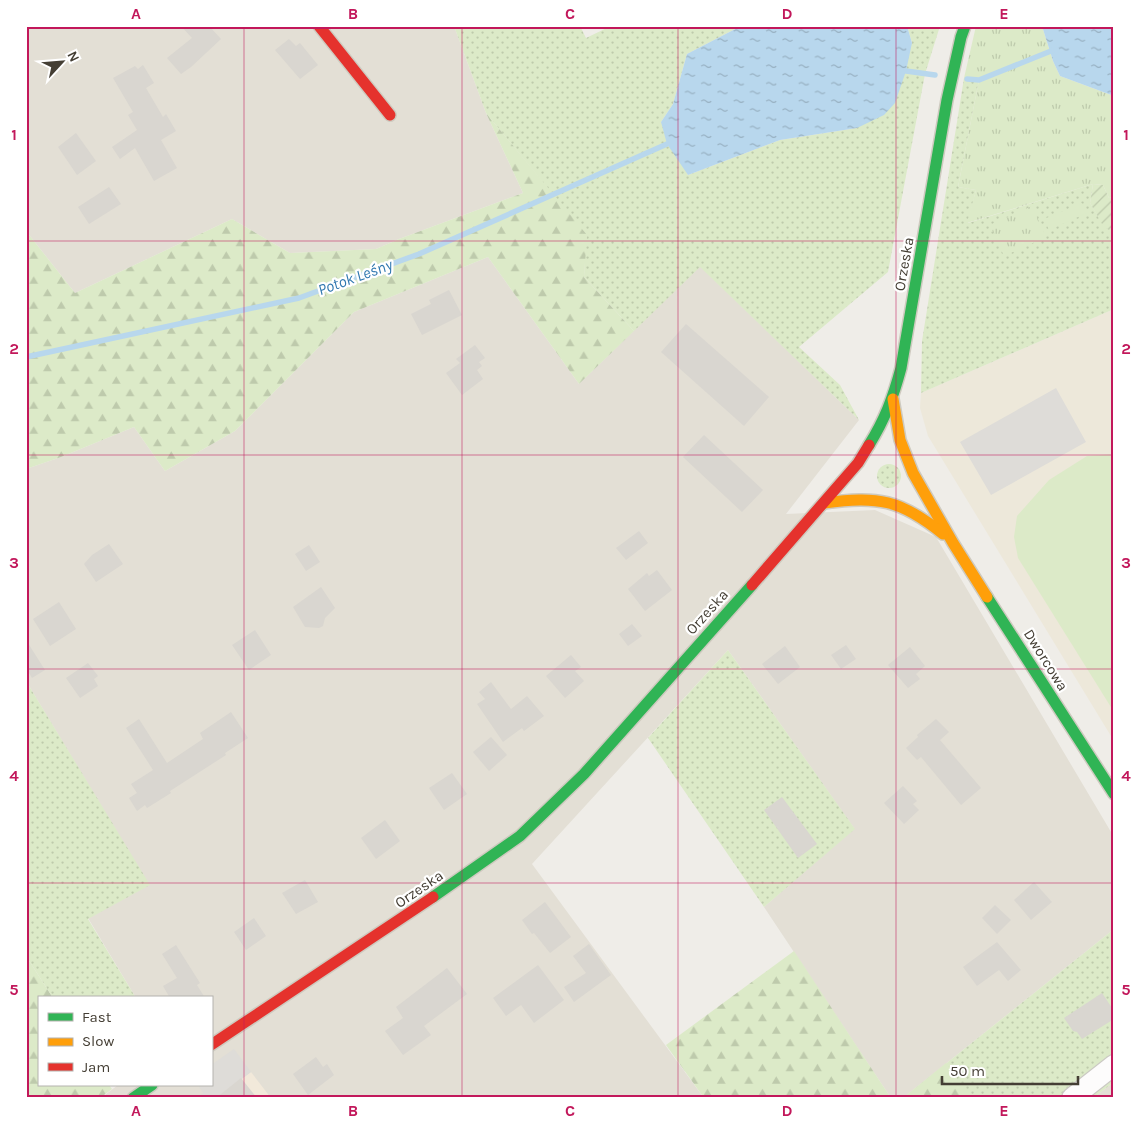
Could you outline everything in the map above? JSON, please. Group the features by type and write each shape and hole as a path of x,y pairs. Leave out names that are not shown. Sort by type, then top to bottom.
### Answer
{"street":[{"path":"319,26 390,115"},
{"name":"Orzeska","path":"212,1045 465,876 520,836 584,774 824,503 870,446 883,423 893,399 901,368 947,100 965,26"},
{"name":"Dworcowa","path":"893,399 900,440 911,469 953,543 1114,794"},
{"path":"870,446 887,450 911,469 912,488 907,496 887,502 875,495 870,488"},
{"path":"858,462 863,475"},
{"name":"Dworcowa","path":"824,503 869,499 887,502 912,512 932,524 953,543"},
{"path":"1072,1098 1114,1064"}],"shaded area":[{"path":"26,26 454,26 486,113 523,193 376,249 290,253 232,219 75,293 26,231"},
{"path":"488,257 579,384 700,266 859,420 786,514 875,510 936,537 1114,837 1114,929 903,1098 891,1098 764,907 854,828 728,650 532,864 704,1098 101,1098 117,1086 212,1086 212,996 135,996 88,918 149,885 26,681 26,469 61,457 134,427 165,471 235,431 354,312"},
{"path":"1114,309 1114,741 928,436 920,408 921,393"},
{"path":"1056,388 1086,442 991,495 960,442"},
{"path":"234,1049 251,1072 216,1098 197,1098 203,1093 199,1086 212,1086 212,1064"},
{"path":"251,1072 271,1098 216,1098"},
{"path":"1114,1082 1114,1098 1093,1098"}],"green space":[{"path":"454,26 580,26 586,38 611,26 741,26 687,54 673,104 661,122 688,175 780,140 857,128 912,43 907,26 940,26 925,74 888,272 799,347 840,385 859,420 700,267 634,331 584,277 586,235 486,113"},
{"path":"976,26 1042,26 1053,61 1060,76 1114,96 1114,197 1109,198 1103,185 1093,184 967,223 976,190 958,187 979,80 964,78"},
{"path":"964,78 979,80 958,187 976,190 968,223 1093,184 1090,203 1104,226 1114,233 1114,309 921,393 922,341"},
{"path":"486,113 587,235 584,277 634,331 579,384 488,257 354,312 235,431 165,471 134,427 61,457 26,469 26,231 75,293 232,219 290,253 376,249 523,193"},
{"path":"1093,184 1103,185 1109,198 1114,197 1114,233 1104,227 1090,203"},
{"path":"1082,203 1087,213 1049,230 1044,219"},
{"path":"1032,206 1046,237 1004,256 990,225"},
{"path":"1114,454 1114,712 1018,558 1014,537 1017,516 1049,480 1087,456"},
{"path":"889,464 898,467 901,476 898,485 889,488 880,485 877,476 880,467"},
{"path":"728,650 855,829 764,907 648,738"},
{"path":"26,681 150,885 88,919 135,996 52,996 26,956"},
{"path":"1114,929 1114,1082 1093,1098 903,1098"},
{"path":"794,951 891,1098 704,1098 666,1045"},
{"path":"26,956 52,996 38,996 38,1086 110,1086 112,1089 100,1098 26,1098"},
{"path":"946,1063 971,1098 903,1098"}],"water":[{"path":"741,26 907,26 912,43 906,71 895,103 884,115 857,128 780,140 688,175 667,144 661,122 673,104 687,54"},
{"path":"1042,26 1114,26 1114,96 1060,76 1053,61"}],"building":[{"path":"181,26 209,26 221,39 181,74 167,58 192,38"},
{"path":"289,39 296,46 300,43 318,65 300,79 275,50"},
{"path":"143,65 154,83 146,88 163,117 166,114 176,131 161,140 177,168 154,181 135,148 120,159 112,147 137,130 128,115 133,112 113,78 135,66 138,69"},
{"path":"76,133 96,161 77,175 58,147"},
{"path":"109,187 121,204 89,224 78,207"},
{"path":"449,290 462,315 422,335 411,314 431,304 429,300"},
{"path":"686,324 769,397 744,426 661,352"},
{"path":"475,345 485,358 479,362 482,366 477,370 483,379 462,395 446,373 460,363 456,359"},
{"path":"704,435 763,490 742,512 683,457"},
{"path":"639,531 648,543 626,560 616,548"},
{"path":"109,544 123,564 96,582 84,564 92,555"},
{"path":"309,545 320,562 306,571 295,554"},
{"path":"657,570 672,590 645,611 628,589 647,573 649,576"},
{"path":"321,587 335,608 325,618 323,626 319,628 305,627 293,607"},
{"path":"59,602 76,629 50,646 33,619"},
{"path":"632,624 642,636 628,646 619,634"},
{"path":"255,630 271,655 249,670 232,645"},
{"path":"26,640 45,670 32,678 26,668"},
{"path":"846,645 856,659 841,669 831,655"},
{"path":"785,646 800,667 778,684 762,664"},
{"path":"910,647 925,666 916,674 920,679 908,688 888,665"},
{"path":"571,655 581,667 575,671 584,681 565,698 546,676"},
{"path":"88,663 98,676 94,679 98,686 80,698 66,678"},
{"path":"491,682 511,709 527,696 544,716 524,731 522,728 503,742 477,704 485,699 479,692"},
{"path":"231,712 248,738 225,753 226,755 170,791 171,793 147,808 145,805 137,811 129,798 137,793 131,784 153,770 126,728 139,719 167,763 203,739 200,733"},
{"path":"936,719 949,732 940,740 981,788 961,805 921,757 917,760 906,748 918,737 917,735"},
{"path":"491,737 507,755 489,771 473,752"},
{"path":"452,773 467,794 444,810 429,788"},
{"path":"903,786 917,801 913,804 919,810 904,824 884,803"},
{"path":"782,797 817,844 798,858 764,810"},
{"path":"385,820 400,841 376,859 361,838"},
{"path":"305,880 318,902 296,914 282,893"},
{"path":"1034,882 1052,902 1031,920 1014,900"},
{"path":"545,902 571,937 550,953 522,920"},
{"path":"995,905 1011,920 997,934 982,918"},
{"path":"254,918 266,936 246,950 234,932"},
{"path":"997,942 1021,970 1008,981 999,970 977,986 963,967"},
{"path":"589,944 611,975 574,1002 564,987 586,973 573,956"},
{"path":"176,945 200,983 197,985 204,996 169,996 163,986 177,978 162,954"},
{"path":"538,965 564,1000 534,1023 521,1005 506,1016 493,998"},
{"path":"447,968 467,994 424,1026 431,1035 403,1055 385,1031 403,1018 396,1007"},
{"path":"1102,993 1114,1011 1114,1019 1082,1039 1077,1032 1073,1031 1064,1018"},
{"path":"316,1057 323,1067 327,1064 334,1075 308,1095 293,1074"},
{"path":"241,1078 257,1098 216,1098"}],"waterway":[{"path":"967,79 979,80 1056,49"},
{"path":"906,71 935,75"},
{"name":"Potok Leśny","path":"26,357 299,298 419,254 667,144"}],"traffic: fast":[{"path":"869,445 888,408 901,368 947,100 965,26"},
{"path":"433,897 520,836 584,774 752,585"},
{"path":"987,597 1114,794"},
{"path":"133,1098 151,1086"}],"traffic: slow":[{"path":"893,399 900,440 913,473 953,543 987,597"},
{"path":"824,503 859,500 888,503 914,513 943,534"}],"traffic: jam":[{"path":"319,26 390,115"},
{"path":"752,585 858,463 869,445"},
{"path":"212,1044 433,897"}]}
